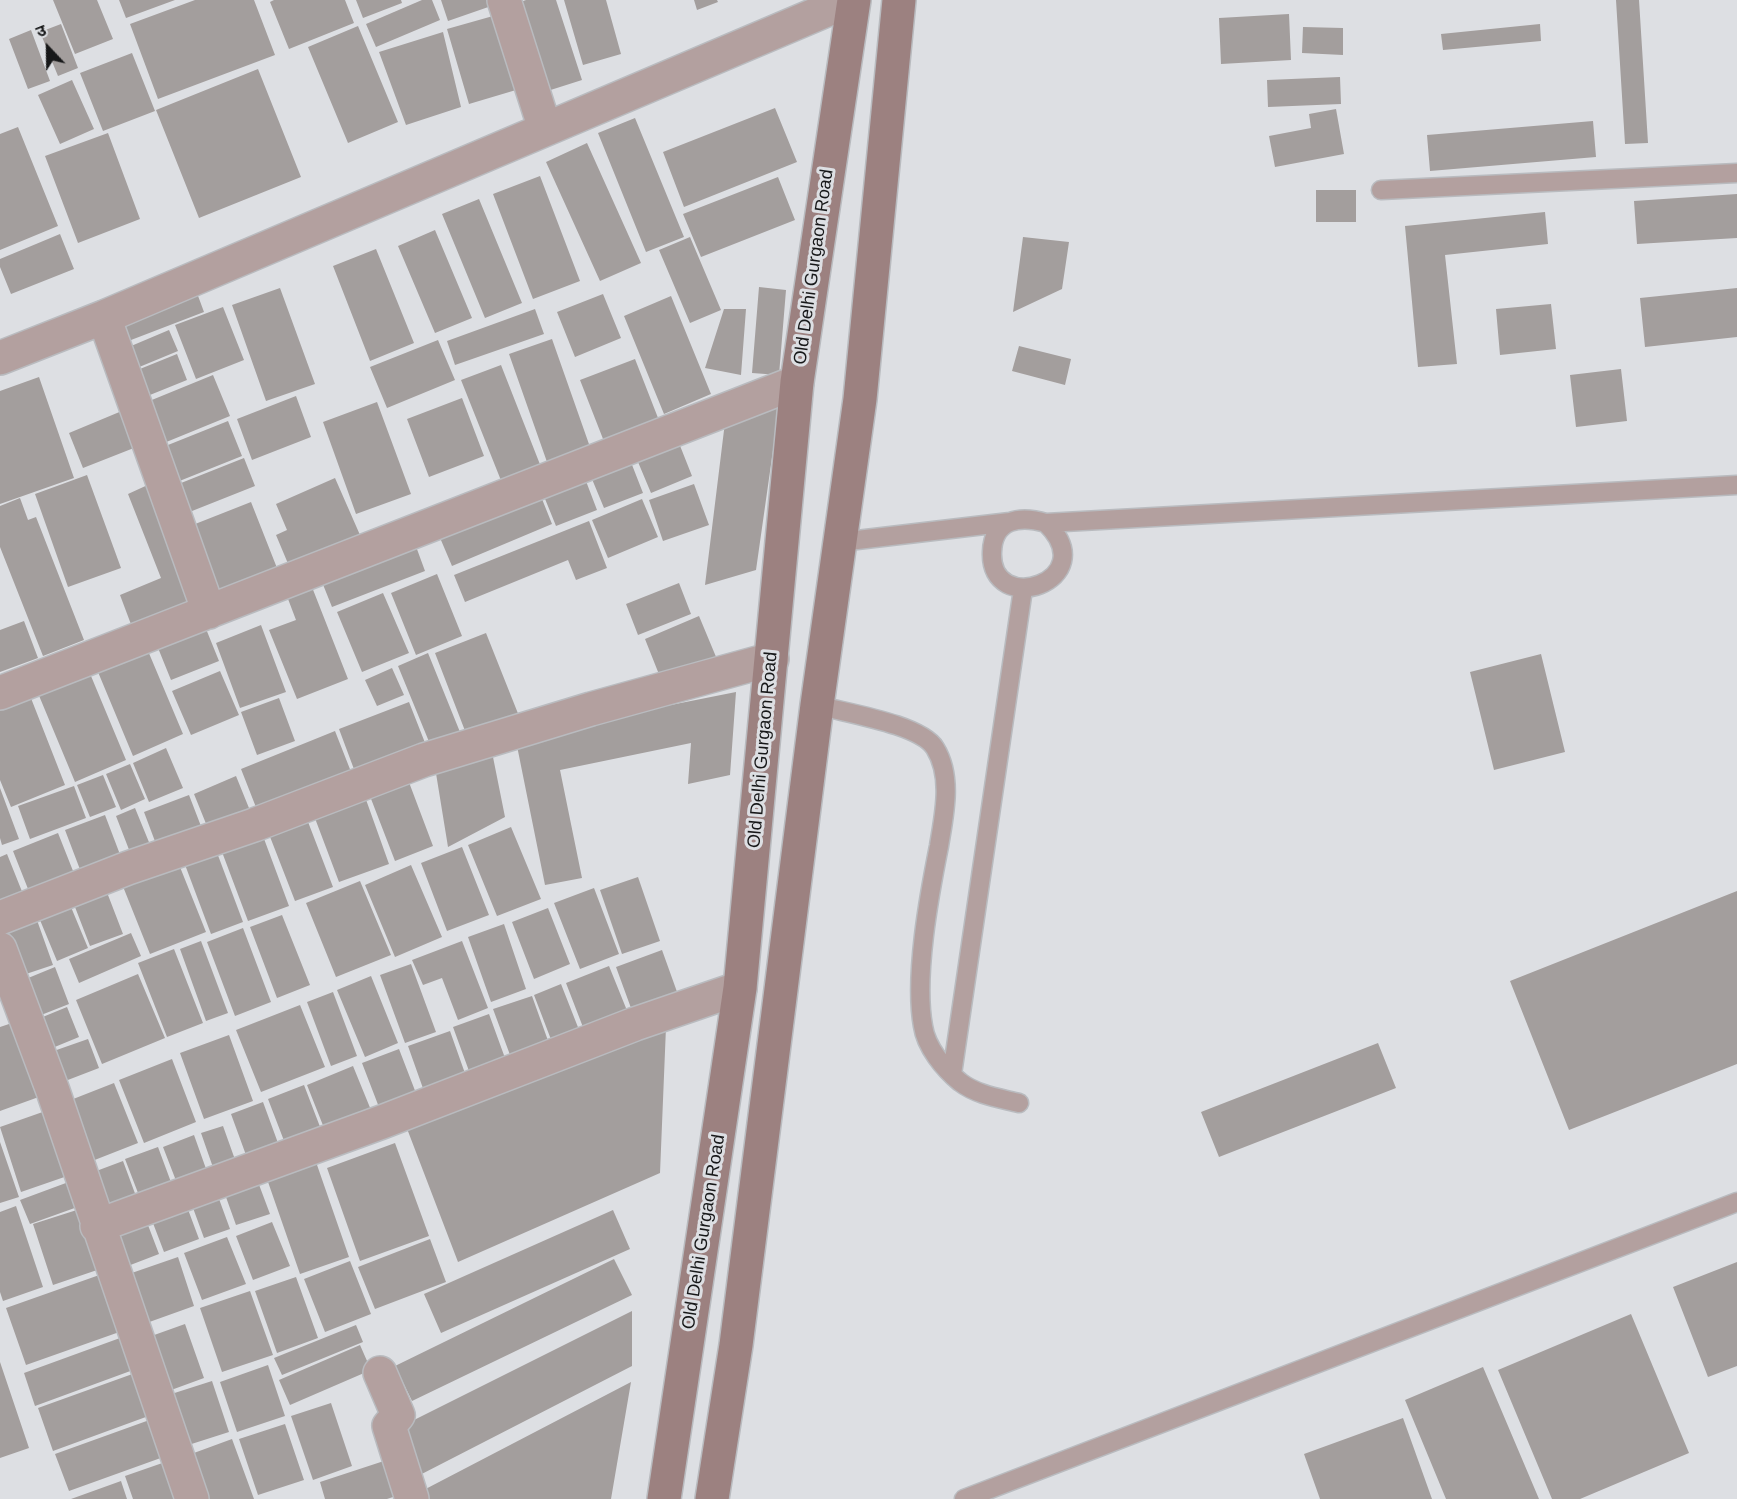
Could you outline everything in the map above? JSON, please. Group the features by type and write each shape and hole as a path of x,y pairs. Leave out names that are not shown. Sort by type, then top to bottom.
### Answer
{"main road":[{"name":"Old Delhi Gurgaon Road","path":"664,1499 740,988 797,382 852,0"},
{"path":"712,1499 736,1345 817,705 860,399 899,0"}],"street":[{"path":"504,0 545,129"},
{"path":"0,358 104,317 852,0"},
{"path":"104,317 209,612"},
{"path":"0,693 797,382"},
{"path":"0,918 128,868 254,825 424,760 591,709 772,659"},
{"path":"0,949 53,1091 97,1226 192,1499"},
{"path":"97,1226 382,1122 635,1024 740,988"},
{"path":"380,1373 398,1415 389,1426 412,1499"}],"lane":[{"path":"1381,190 1737,174"},
{"path":"840,542 1028,518 1046,523 1737,485"},
{"path":"1010,522 995,538 991,560 997,574 1008,584 1023,589 1039,587 1052,578 1061,565 1063,549 1057,534 1046,523"},
{"path":"952,1074 1023,589"},
{"path":"817,705 915,732 935,747 945,778 946,809 919,983 923,1028 936,1057 960,1082 983,1094 1019,1104"},
{"path":"964,1499 1737,1202"}],"building":[{"path":"53,0 97,0 113,39 75,54"},
{"path":"119,0 175,0 126,18"},
{"path":"195,0 254,0 275,55 158,99 130,24"},
{"path":"274,0 345,0 354,23 289,49 270,2"},
{"path":"356,0 401,0 402,3 363,18"},
{"path":"422,0 432,0 440,20 376,47 366,24"},
{"path":"441,0 495,0 497,4 448,21"},
{"path":"526,0 556,0 582,80 538,94 509,6"},
{"path":"564,0 606,0 621,54 583,65"},
{"path":"694,0 717,0 718,2 697,10"},
{"path":"1616,0 1639,0 1648,143 1625,144"},
{"path":"1289,14 1291,60 1221,64 1219,18"},
{"path":"493,16 516,90 469,104 447,29"},
{"path":"61,24 78,68 58,76 40,32"},
{"path":"1540,24 1541,41 1443,50 1441,34"},
{"path":"358,26 398,122 348,143 308,47"},
{"path":"1303,27 1343,28 1343,55 1302,53"},
{"path":"31,30 50,81 28,89 9,39"},
{"path":"443,32 461,107 406,125 379,52"},
{"path":"132,53 155,111 103,131 80,73"},
{"path":"258,69 301,177 199,218 156,110"},
{"path":"1340,77 1341,104 1268,107 1267,80"},
{"path":"72,80 94,129 60,144 38,95"},
{"path":"775,108 797,162 684,207 663,152"},
{"path":"1336,109 1344,154 1275,167 1269,136 1311,128 1309,114"},
{"path":"635,118 684,237 646,252 598,133"},
{"path":"1593,121 1596,157 1430,171 1427,135"},
{"path":"18,127 58,226 0,250 0,134"},
{"path":"108,133 140,219 78,243 45,156"},
{"path":"587,143 641,263 600,281 546,162"},
{"path":"540,176 580,281 533,299 493,194"},
{"path":"778,177 795,220 701,257 683,214"},
{"path":"1316,190 1356,190 1356,222 1316,222"},
{"path":"1737,194 1737,238 1637,244 1634,201"},
{"path":"479,199 522,303 485,318 442,214"},
{"path":"1545,212 1548,244 1445,255 1457,364 1418,367 1405,226"},
{"path":"435,230 472,318 435,333 398,246"},
{"path":"60,234 74,269 11,294 0,267 0,259"},
{"path":"690,237 721,310 690,323 659,250"},
{"path":"1023,237 1069,242 1062,289 1013,312"},
{"path":"376,249 414,343 370,361 333,266"},
{"path":"194,285 204,312 118,345 107,318"},
{"path":"759,287 786,290 779,375 752,373"},
{"path":"280,288 315,384 266,401 232,305"},
{"path":"1737,288 1737,337 1645,347 1640,298"},
{"path":"603,294 621,338 575,357 557,312"},
{"path":"671,296 711,394 664,414 624,316"},
{"path":"1551,304 1556,349 1500,355 1496,309"},
{"path":"223,307 244,360 196,379 175,325"},
{"path":"535,309 544,334 455,365 447,341"},
{"path":"724,309 746,309 741,375 705,368"},
{"path":"169,330 178,351 132,370 124,349"},
{"path":"552,339 590,447 547,462 509,354"},
{"path":"438,340 455,380 387,408 370,367"},
{"path":"1019,346 1071,359 1065,385 1012,371"},
{"path":"177,354 187,380 140,399 130,373"},
{"path":"635,359 660,423 605,444 580,380"},
{"path":"501,365 541,467 502,483 461,380"},
{"path":"1621,369 1627,421 1576,427 1570,375"},
{"path":"213,375 230,416 159,445 142,404"},
{"path":"39,377 74,478 0,504 0,391"},
{"path":"781,394 756,570 705,585 726,414"},
{"path":"296,396 311,437 252,460 237,419"},
{"path":"462,398 484,456 429,477 407,419"},
{"path":"377,402 411,494 356,514 323,422"},
{"path":"129,408 144,444 83,468 69,433"},
{"path":"228,421 242,456 177,482 163,447"},
{"path":"675,433 692,476 651,493 633,450"},
{"path":"627,452 643,493 604,508 587,467"},
{"path":"244,458 255,486 187,513 176,485"},
{"path":"581,468 597,510 556,526 539,484"},
{"path":"87,475 121,568 68,587 35,494"},
{"path":"335,478 360,535 289,566 276,535 287,530 276,504"},
{"path":"152,483 194,602 132,627 120,595 161,578 128,494"},
{"path":"536,484 552,524 452,566 435,526"},
{"path":"694,484 709,525 663,541 649,500"},
{"path":"20,498 28,520 36,517 84,640 43,656 0,547 0,506"},
{"path":"642,499 658,537 608,558 592,520"},
{"path":"251,502 277,568 211,594 185,528"},
{"path":"589,521 607,568 576,580 568,560 465,602 454,575"},
{"path":"414,541 425,571 332,607 320,577"},
{"path":"437,574 462,636 416,655 391,593"},
{"path":"310,582 348,679 297,699 269,630 296,620 285,591"},
{"path":"679,583 691,614 638,635 626,604"},
{"path":"383,593 409,653 362,672 337,612"},
{"path":"699,616 719,664 664,687 645,639"},
{"path":"202,619 219,661 171,680 154,638"},
{"path":"24,621 38,658 0,672 0,630"},
{"path":"261,625 286,692 240,708 216,643"},
{"path":"486,633 519,716 467,736 435,653"},
{"path":"143,639 183,734 133,756 93,660"},
{"path":"428,653 462,737 432,749 398,666"},
{"path":"1541,654 1565,752 1494,770 1470,672"},
{"path":"86,664 126,760 75,782 35,686"},
{"path":"392,668 404,695 377,706 365,680"},
{"path":"220,671 239,715 191,735 172,691"},
{"path":"27,688 65,785 11,807 0,780 0,699"},
{"path":"736,692 730,775 688,784 691,743 560,770 582,878 545,885 515,736"},
{"path":"279,698 295,741 257,755 241,712"},
{"path":"409,702 429,753 358,780 339,729"},
{"path":"335,731 355,782 261,820 241,769"},
{"path":"490,742 505,817 448,847 434,761"},
{"path":"166,748 183,788 149,802 133,763"},
{"path":"130,764 145,799 121,810 106,774"},
{"path":"103,775 116,807 90,817 77,785"},
{"path":"236,776 253,818 211,836 194,794"},
{"path":"407,777 433,846 395,861 368,791"},
{"path":"74,786 86,818 30,839 18,806"},
{"path":"0,788 19,839 2,845 0,838"},
{"path":"364,794 389,864 339,882 313,813"},
{"path":"189,795 204,834 159,852 144,812"},
{"path":"135,808 153,852 133,860 116,816"},
{"path":"305,814 333,887 295,901 267,829"},
{"path":"105,815 124,865 84,880 65,830"},
{"path":"511,827 541,899 497,916 468,845"},
{"path":"260,828 289,906 248,921 219,844"},
{"path":"58,833 77,881 32,899 13,851"},
{"path":"213,842 243,922 211,934 181,854"},
{"path":"462,847 489,915 447,931 421,863"},
{"path":"7,854 27,904 0,914 0,857"},
{"path":"176,857 206,932 150,954 120,879"},
{"path":"411,865 442,937 395,957 365,885"},
{"path":"638,877 660,941 622,954 600,890"},
{"path":"360,881 391,955 336,977 306,903"},
{"path":"103,882 123,934 90,946 70,894"},
{"path":"594,888 619,954 580,969 554,903"},
{"path":"1737,891 1737,1064 1569,1130 1510,981"},
{"path":"66,895 88,948 57,961 35,908"},
{"path":"548,908 570,964 534,979 512,922"},
{"path":"33,909 53,965 14,978 0,921"},
{"path":"282,915 310,985 277,998 250,927"},
{"path":"504,924 526,989 491,1002 468,937"},
{"path":"243,928 271,1002 235,1016 207,942"},
{"path":"131,933 141,956 79,983 69,959"},
{"path":"201,941 228,1013 206,1021 180,949"},
{"path":"462,941 488,1008 458,1020 442,978 423,985 412,960"},
{"path":"174,949 203,1023 167,1037 138,963"},
{"path":"662,950 681,1003 635,1019 616,967"},
{"path":"411,964 436,1032 405,1043 380,975"},
{"path":"609,966 630,1018 586,1035 566,983"},
{"path":"55,967 69,1004 31,1019 16,983"},
{"path":"138,974 165,1038 102,1064 76,1000"},
{"path":"371,976 398,1043 365,1057 337,990"},
{"path":"561,984 583,1040 555,1050 534,995"},
{"path":"333,992 357,1056 331,1066 307,1002"},
{"path":"532,996 551,1049 513,1063 493,1009"},
{"path":"300,1005 325,1067 261,1092 236,1030"},
{"path":"67,1007 79,1037 45,1051 33,1021"},
{"path":"489,1014 509,1069 473,1082 453,1027"},
{"path":"21,1020 47,1094 0,1111 0,1027"},
{"path":"666,1027 660,1173 458,1262 406,1126"},
{"path":"450,1031 467,1079 425,1094 408,1046"},
{"path":"229,1035 253,1101 204,1119 180,1053"},
{"path":"88,1039 99,1068 60,1083 48,1053"},
{"path":"1378,1043 1396,1088 1219,1157 1201,1112"},
{"path":"399,1049 419,1101 382,1115 362,1063"},
{"path":"172,1059 196,1122 144,1143 119,1080"},
{"path":"353,1066 373,1115 326,1133 307,1085"},
{"path":"114,1083 138,1143 87,1163 63,1103"},
{"path":"304,1085 322,1132 286,1146 268,1099"},
{"path":"263,1102 282,1154 250,1166 231,1114"},
{"path":"54,1108 76,1173 21,1192 0,1127"},
{"path":"223,1126 238,1168 216,1176 201,1133"},
{"path":"194,1135 210,1180 180,1191 163,1147"},
{"path":"0,1142 19,1197 0,1203"},
{"path":"395,1143 429,1236 360,1261 327,1168"},
{"path":"158,1147 175,1193 143,1206 125,1159"},
{"path":"123,1161 140,1207 100,1221 83,1176"},
{"path":"316,1162 349,1257 300,1274 267,1179"},
{"path":"255,1174 270,1214 236,1225 222,1186"},
{"path":"74,1180 83,1205 30,1224 20,1200"},
{"path":"215,1188 230,1229 204,1238 189,1197"},
{"path":"183,1196 199,1239 164,1252 148,1210"},
{"path":"16,1206 43,1287 3,1301 0,1292 0,1212"},
{"path":"83,1208 103,1268 53,1285 33,1224"},
{"path":"613,1210 630,1249 441,1333 424,1294"},
{"path":"143,1212 159,1254 120,1269 104,1227"},
{"path":"272,1222 290,1266 253,1280 236,1236"},
{"path":"227,1237 246,1284 202,1300 184,1253"},
{"path":"430,1239 446,1282 375,1309 358,1267"},
{"path":"178,1257 194,1306 141,1325 123,1276"},
{"path":"614,1259 632,1295 412,1401 395,1366"},
{"path":"350,1261 371,1314 325,1332 304,1279"},
{"path":"1737,1262 1737,1366 1708,1377 1673,1287"},
{"path":"105,1273 125,1330 26,1365 6,1308"},
{"path":"296,1277 318,1338 277,1353 255,1291"},
{"path":"250,1291 273,1355 222,1372 200,1308"},
{"path":"632,1311 632,1366 412,1479 398,1428"},
{"path":"1631,1314 1689,1453 1580,1499 1552,1499 1498,1370"},
{"path":"185,1324 204,1378 163,1393 143,1339"},
{"path":"356,1325 363,1342 282,1375 274,1358"},
{"path":"131,1334 144,1366 35,1406 24,1373"},
{"path":"360,1345 371,1370 290,1405 279,1380"},
{"path":"0,1362 29,1448 0,1458"},
{"path":"268,1365 285,1416 237,1432 220,1382"},
{"path":"1483,1367 1539,1499 1446,1499 1405,1400"},
{"path":"138,1372 154,1414 53,1451 38,1408"},
{"path":"212,1381 229,1432 179,1448 162,1397"},
{"path":"631,1382 611,1499 417,1499 416,1494"},
{"path":"331,1403 352,1466 313,1480 291,1416"},
{"path":"155,1418 169,1455 69,1491 55,1454"},
{"path":"1403,1418 1432,1499 1320,1499 1304,1454"},
{"path":"285,1424 304,1480 258,1495 239,1439"},
{"path":"232,1439 254,1499 198,1499 183,1457"},
{"path":"393,1458 405,1493 387,1499 325,1499 320,1482"},
{"path":"171,1460 184,1499 133,1499 125,1476"},
{"path":"121,1481 127,1499 71,1499"}]}
